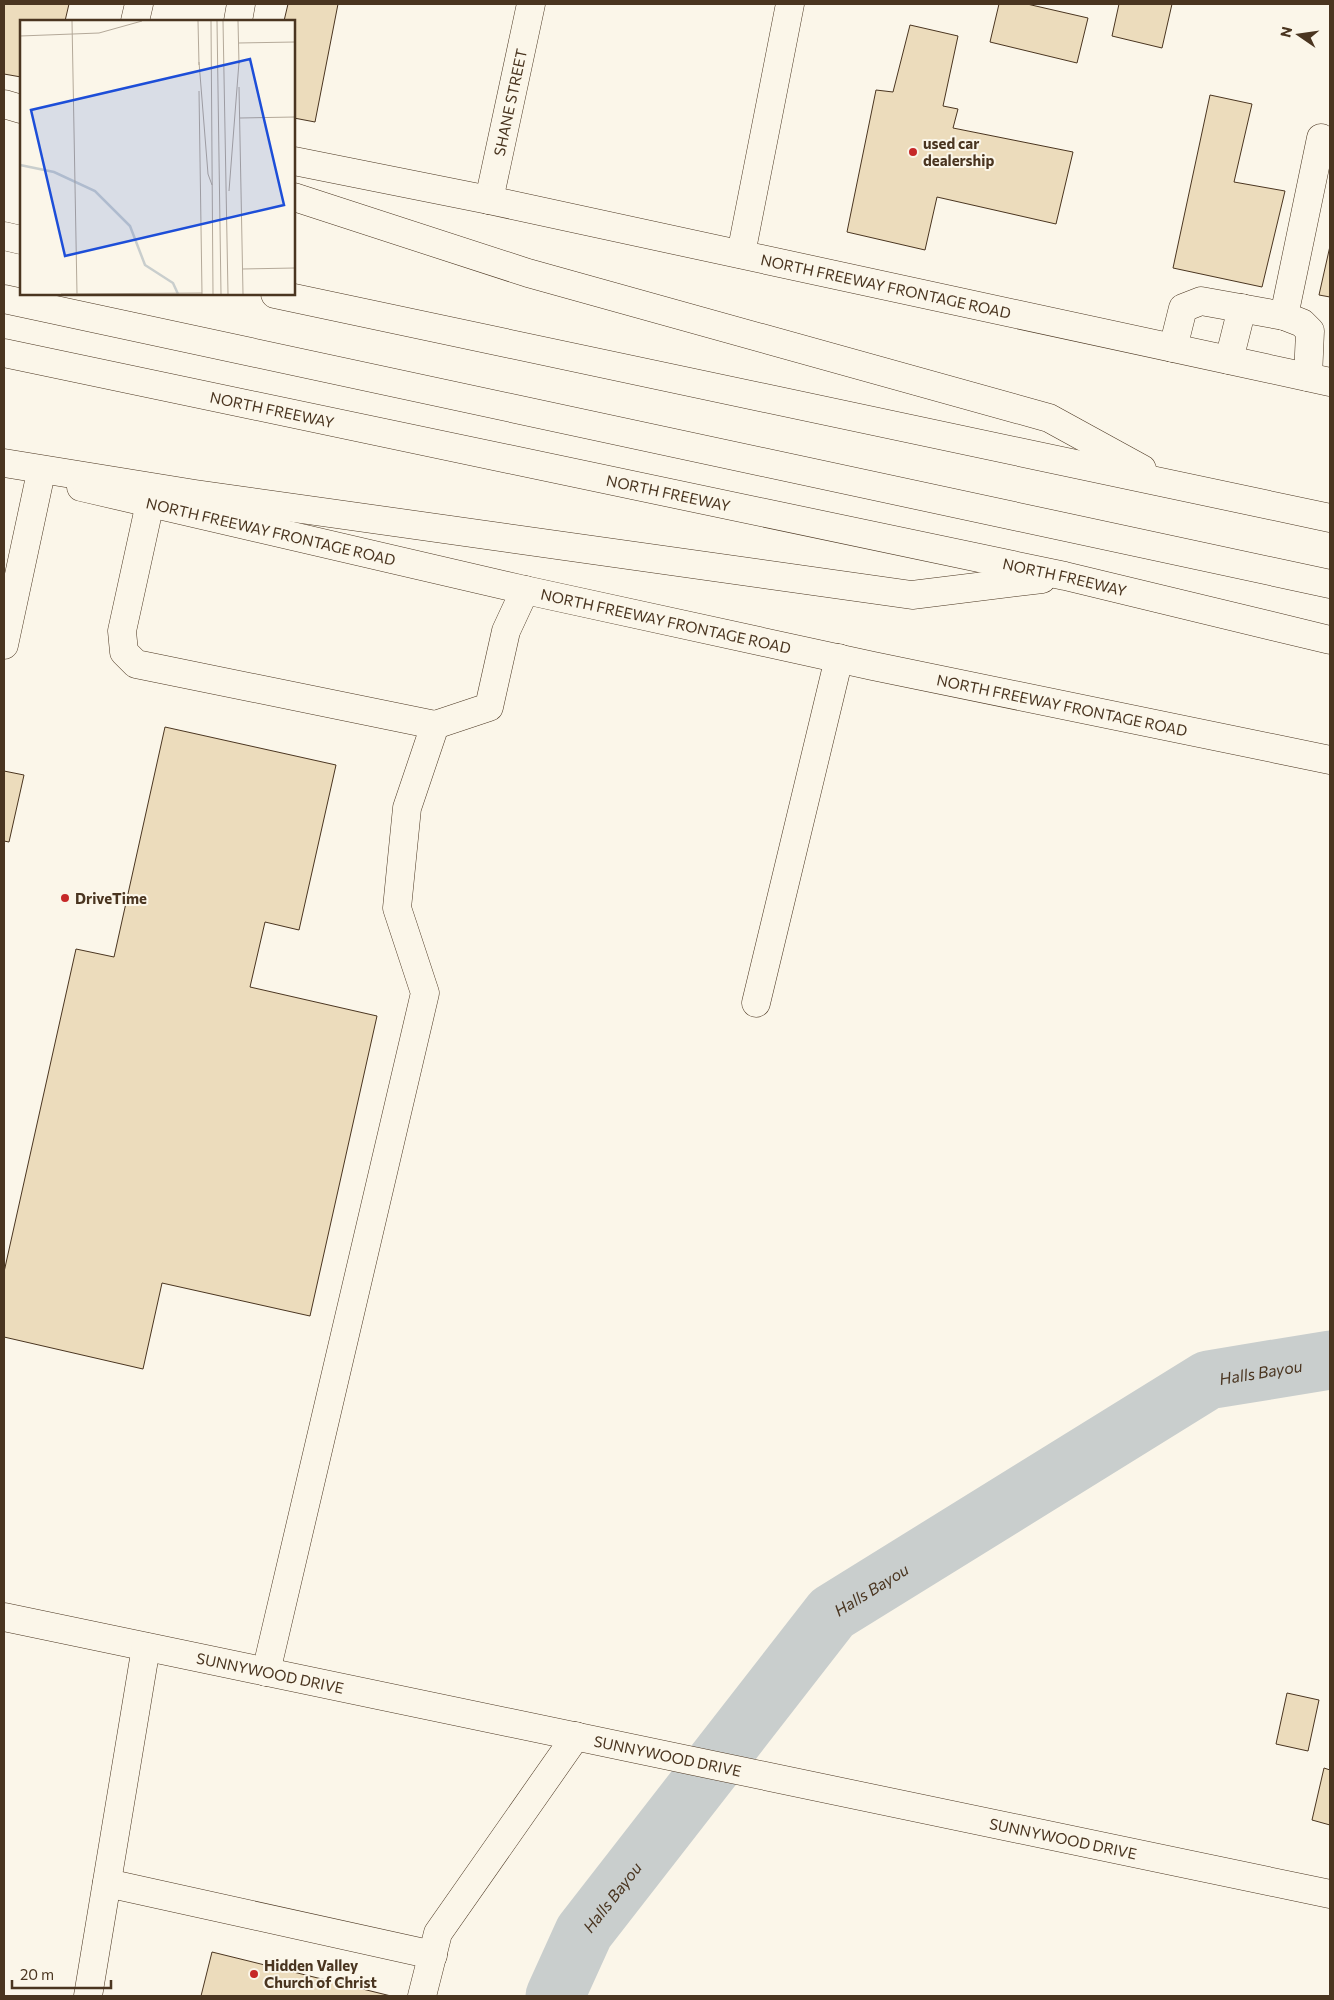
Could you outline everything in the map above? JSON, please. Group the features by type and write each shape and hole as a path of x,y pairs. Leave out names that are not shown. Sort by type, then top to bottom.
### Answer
{"main road":[{"path":"136,20 139,4"},
{"path":"238,20 242,4"},
{"name":"SHANE STREET","path":"489,200 531,4"},
{"path":"741,254 790,4"},
{"path":"4,104 20,108"},
{"path":"1284,316 1321,138"},
{"name":"NORTH FREEWAY FRONTAGE ROAD","path":"295,161 489,200 1319,379"},
{"path":"295,198 528,273 1049,418 1170,484"},
{"path":"4,236 20,240"},
{"path":"280,295 1330,518"},
{"path":"4,299 1330,584"},
{"path":"1173,348 1184,308 1201,301 1284,316 1302,323 1310,331 1319,379"},
{"path":"1229,360 1242,308"},
{"name":"NORTH FREEWAY","path":"4,353 1065,576 1330,640"},
{"path":"4,463 195,494 912,595 1065,576"},
{"name":"NORTH FREEWAY FRONTAGE ROAD","path":"4,469 524,590 839,658 1330,760"},
{"path":"4,645 40,477"},
{"path":"150,503 122,631 124,652 136,664 436,725 489,707 506,631 524,590"},
{"path":"756,1003 839,658"},
{"path":"266,1672 425,993 398,908 407,808 436,725"},
{"name":"SUNNYWOOD DRIVE","path":"4,1617 1330,1894"},
{"path":"88,1996 146,1647"},
{"path":"422,1996 438,1933 576,1736"},
{"path":"106,1883 433,1955"}],"building":[{"path":"4,4 69,4 65,20 20,20 20,77 4,74"},
{"path":"288,4 338,4 315,122 295,118 295,20 284,20"},
{"path":"999,4 1027,4 1088,18 1077,63 990,42"},
{"path":"1119,4 1172,4 1162,48 1112,36"},
{"path":"910,25 958,36 943,106 958,109 953,128 1073,152 1056,224 937,197 925,250 847,232 876,90 893,92"},
{"path":"1210,95 1252,104 1234,182 1285,191 1262,287 1173,268"},
{"path":"1330,246 1330,297 1319,295"},
{"path":"165,727 336,765 299,930 265,922 250,987 377,1016 310,1316 162,1283 143,1369 4,1337 4,1272 76,949 114,957"},
{"path":"4,771 24,775 9,842 4,841"},
{"path":"1287,1693 1319,1700 1308,1751 1276,1744"},
{"path":"1324,1768 1330,1770 1330,1825 1312,1820"},
{"name":"Hidden Valley Church of Christ","path":"212,1952 391,1996 201,1996"}],"waterway":[{"name":"Halls Bayou","path":"555,1996 584,1932 832,1613 1208,1380 1330,1360"}],"place":[{"name":"used car dealership","path":"913,152"},
{"name":"DriveTime","path":"65,898"},
{"name":"Hidden Valley Church of Christ","path":"254,1974"}]}
